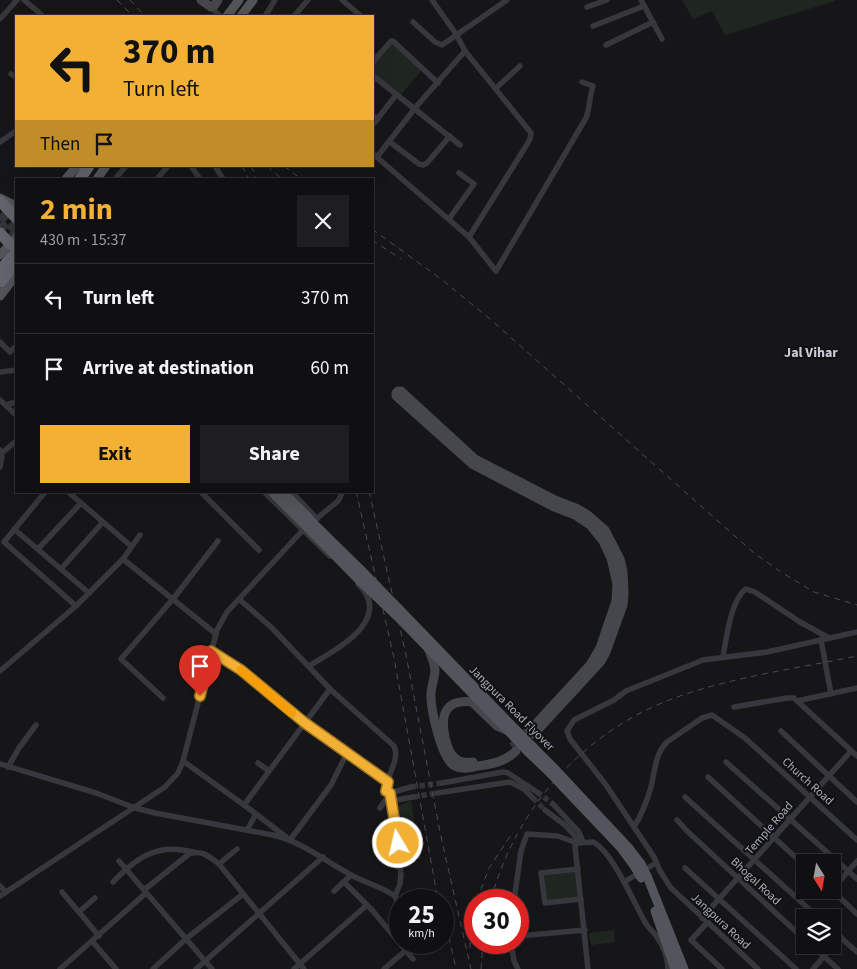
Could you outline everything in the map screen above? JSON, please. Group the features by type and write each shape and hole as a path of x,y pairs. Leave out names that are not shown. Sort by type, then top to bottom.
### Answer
{"highway":[{"path":"81,178 89,167"},
{"path":"90,178 97,167"},
{"path":"0,200 15,217"},
{"path":"0,233 15,246 0,270"},
{"path":"1,288 15,266"}],"main road":[{"path":"201,0 211,7 218,0"},
{"path":"228,15 239,0"},
{"path":"242,15 253,0"},
{"path":"67,178 76,167"},
{"path":"98,178 105,167"},
{"path":"0,200 15,206"},
{"path":"0,255 15,246"},
{"path":"1,288 15,276"},
{"path":"1,288 15,286"},
{"path":"398,391 401,391 475,459 588,515 605,530 616,549 623,571 624,594 620,612 606,652 593,670 532,732 590,665 600,648 616,601 617,584 611,558 602,541 590,525 575,515 549,505 472,464 396,396 398,391"},
{"name":"Jangpura Road Flyover","path":"273,493 428,648 621,848 635,867 647,891 667,946 672,967"},
{"name":"Jangpura Road Flyover","path":"284,493 560,774 628,847 647,876 684,969"},
{"path":"428,648 434,668 431,694 441,748 446,759 457,764 502,755 514,749"},
{"path":"457,764 448,747 443,727 445,712 456,702 472,702 497,726 509,731"}],"street":[{"path":"0,19 17,0"},
{"path":"24,0 42,15"},
{"path":"266,15 274,0"},
{"path":"298,15 308,0"},
{"path":"342,0 360,15"},
{"path":"432,0 456,34 465,51 529,128 531,133 530,139 469,237"},
{"path":"413,22 435,42 442,45 507,0"},
{"path":"587,7 607,0"},
{"path":"593,26 642,3 662,39"},
{"path":"211,7 219,15"},
{"path":"606,45 653,22"},
{"path":"374,61 393,41 438,83"},
{"path":"465,51 415,108 390,142 375,155 469,237 496,271 586,118 593,86 582,82"},
{"path":"496,88 520,66"},
{"path":"374,77 460,145"},
{"path":"374,124 396,95"},
{"path":"374,116 378,119"},
{"path":"0,142 15,132"},
{"path":"390,142 423,165 427,163 450,136"},
{"path":"116,178 125,167"},
{"path":"158,178 167,167"},
{"path":"192,167 199,178"},
{"path":"216,167 222,178"},
{"path":"449,219 474,184 459,173"},
{"path":"0,342 10,352 15,347"},
{"path":"0,372 15,370"},
{"path":"2,402 15,402"},
{"path":"2,402 15,414"},
{"path":"0,467 1,452 15,442"},
{"path":"44,493 4,542 76,606"},
{"path":"69,493 131,546"},
{"path":"202,493 259,550"},
{"path":"265,493 361,586 370,606 365,623 355,636 309,666"},
{"path":"293,493 317,519"},
{"path":"0,896 135,808 165,787 178,773 183,761 216,634 227,612 303,530 338,501 344,493"},
{"path":"38,549 81,503"},
{"path":"61,569 103,522"},
{"path":"14,529 89,593"},
{"path":"0,672 76,606 123,559 140,535"},
{"path":"164,698 121,659 174,600 218,541"},
{"path":"123,559 216,634"},
{"path":"829,638 800,622 755,592 746,589 743,591 734,611 723,657 761,653 857,632"},
{"path":"239,599 264,620 330,689 394,746 396,752 386,791 390,793 401,874 398,889"},
{"path":"821,640 831,694"},
{"path":"211,651 241,670 305,723 388,782"},
{"name":"Jangpura Road","path":"723,657 703,660 626,691 614,700 574,720 567,731 570,739 606,785 654,857 670,888 758,969"},
{"path":"734,707 786,698 795,700 857,688"},
{"path":"244,806 330,689"},
{"path":"795,700 857,756"},
{"name":"Church Road","path":"634,827 643,812 651,787 657,757 662,747 702,718 712,715 745,738 857,840"},
{"path":"8,767 36,725"},
{"path":"781,731 857,802"},
{"name":"Temple Road","path":"722,969 691,940 719,900 851,751"},
{"path":"290,840 331,785 347,754"},
{"path":"183,761 290,840 323,857 351,875 389,893"},
{"path":"726,762 857,879"},
{"path":"258,763 269,771"},
{"path":"0,764 96,793 135,808 290,840"},
{"path":"442,783 503,772 508,773 537,792"},
{"path":"708,777 796,858"},
{"path":"437,793 510,782 524,790 532,798"},
{"path":"380,808 390,793 412,787"},
{"path":"391,800 413,797"},
{"path":"685,797 809,909"},
{"path":"553,804 579,832 580,842"},
{"path":"545,810 566,826 580,842"},
{"path":"247,830 256,814"},
{"name":"Bhogal Road","path":"678,820 796,932"},
{"path":"515,889 520,851 527,834 558,836 580,842 593,842 604,851 624,882 645,922 657,936 672,967"},
{"path":"580,842 575,846 588,969"},
{"path":"219,864 237,849"},
{"path":"113,882 125,869 150,853 175,850 203,853 219,864 302,967"},
{"path":"60,969 99,936 145,892 193,852"},
{"path":"196,969 323,857"},
{"path":"119,861 212,969"},
{"path":"841,880 857,861"},
{"path":"624,882 656,863"},
{"path":"685,868 796,969"},
{"path":"578,869 541,874 545,903 581,898"},
{"path":"334,891 351,875"},
{"path":"344,882 389,930"},
{"path":"0,886 6,892"},
{"path":"62,892 99,936"},
{"path":"153,969 187,938 243,894"},
{"path":"80,912 95,898"},
{"path":"841,899 857,914"},
{"path":"294,969 302,967 367,906"},
{"path":"529,935 585,930"},
{"path":"841,937 857,952"},
{"path":"92,941 116,969"},
{"path":"384,969 402,954"},
{"path":"408,954 413,959"},
{"path":"513,954 518,969"},
{"path":"821,954 838,969"},
{"path":"813,969 827,954"}],"shaded area":[{"path":"682,0 835,1 725,35 712,11 693,19"},
{"path":"391,42 421,71 400,96 374,76 374,63"},
{"path":"411,801 421,859 402,859 394,808"},
{"path":"576,872 578,897 547,901 544,875"},
{"path":"614,930 615,942 591,945 589,933"}],"tunnel":[{"path":"0,214 15,230"},
{"path":"0,223 15,239"},
{"path":"512,747 530,730"},
{"path":"411,787 442,783"},
{"path":"537,792 553,804"},
{"path":"413,797 437,793"},
{"path":"533,798 545,810"}],"railway":[{"path":"117,0 132,15"},
{"path":"130,0 144,15"},
{"path":"243,167 248,178"},
{"path":"251,167 257,178"},
{"path":"268,167 281,178"},
{"path":"285,167 300,178"},
{"path":"374,230 441,279 490,319 754,553 814,592 857,605"},
{"path":"374,241 401,259"},
{"path":"356,493 394,658 436,889"},
{"path":"369,493 406,655 441,837 471,969"},
{"path":"495,889 518,832 538,802 561,774 588,748 617,727 649,709 704,688 747,677 857,656"},
{"path":"481,889 489,868 513,832"},
{"path":"453,954 456,969"},
{"path":"481,969 482,954"}],"slow traffic":[{"path":"241,670 292,713"}],"district":[{"name":"Jal Vihar","path":"811,352"}],"route":[{"path":"200,696 211,651 241,670 305,723 388,782 386,791 390,793 398,843"}]}
